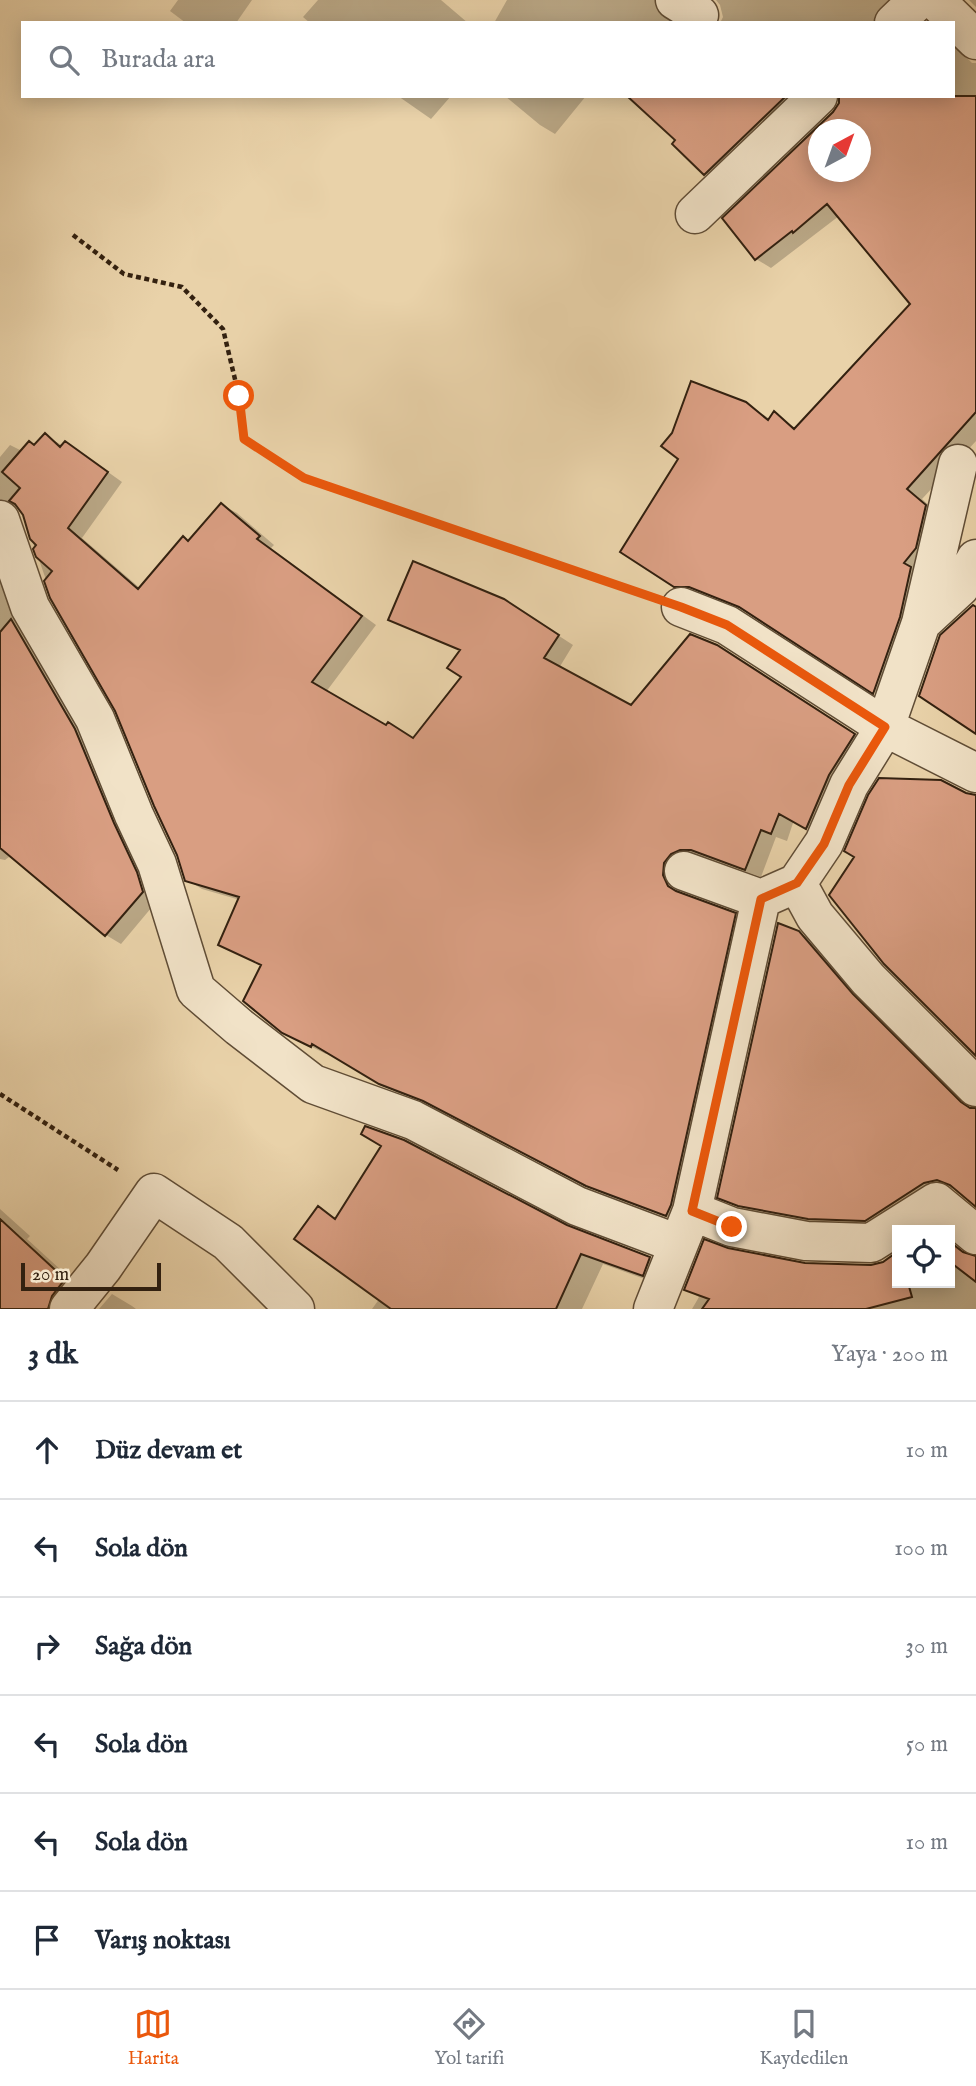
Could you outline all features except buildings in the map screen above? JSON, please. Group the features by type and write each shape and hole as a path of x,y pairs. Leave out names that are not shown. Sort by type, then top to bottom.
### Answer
{"street":[{"path":"896,21 918,0"},
{"path":"935,0 976,40"},
{"path":"695,214 816,98"},
{"path":"684,871 761,899 797,883 824,844 849,785 885,727 921,623 958,464"},
{"path":"0,520 30,607 95,719 134,815 157,863 196,990 313,1084 414,1120 577,1206 685,1228 732,1227 806,1241 871,1243 936,1202 976,1236"},
{"path":"921,623 960,587 976,559"},
{"path":"681,607 727,625 885,727 976,773"},
{"path":"797,883 815,916 868,979 976,1087"},
{"path":"660,1306 685,1228 761,899"},
{"path":"69,1309 103,1267 155,1193 228,1242 289,1307"}],"path":[{"path":"73,235 124,274 182,287 223,329 239,396 244,439 304,478 681,607"},
{"path":"0,1094 155,1193"}],"route":[{"path":"239,396 244,439 304,478 727,625 885,727 849,785 824,844 797,883 761,899 692,1211 732,1227"}]}
